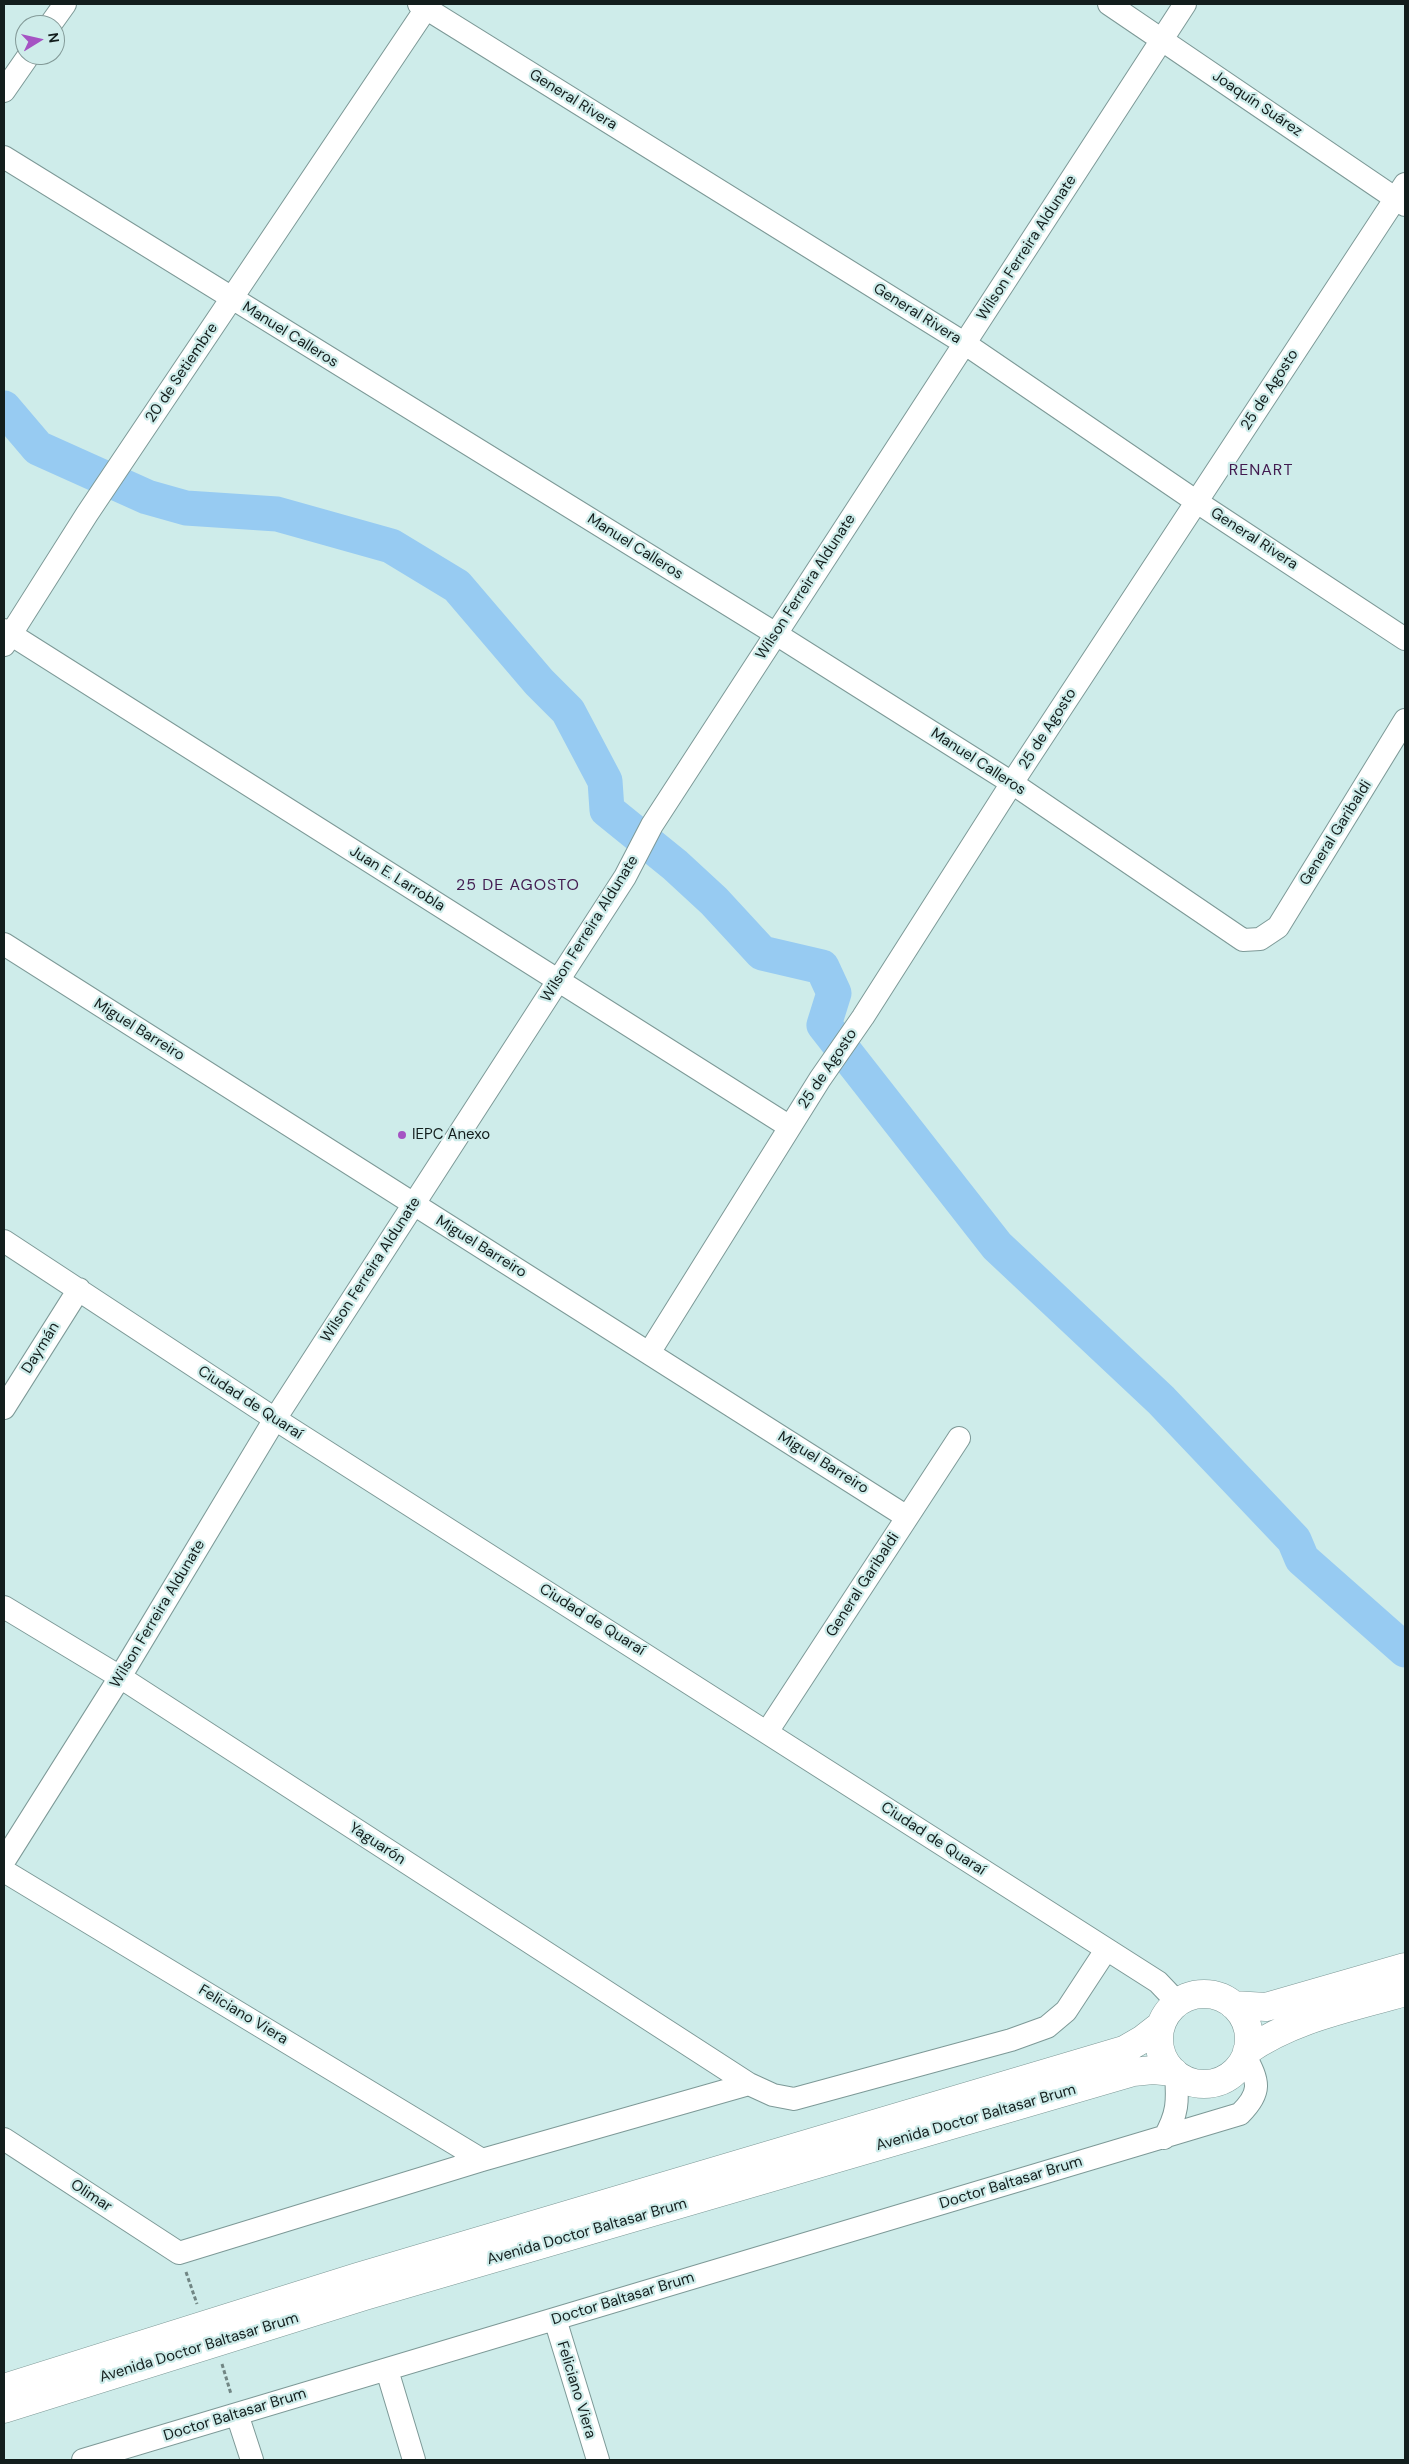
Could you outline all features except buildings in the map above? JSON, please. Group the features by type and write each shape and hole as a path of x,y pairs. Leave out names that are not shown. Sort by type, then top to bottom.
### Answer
{"main road":[{"path":"1233,2005 1266,2007 1405,1966"},
{"path":"1246,2054 1247,2028 1242,2016 1233,2005 1218,1996 1200,1994 1178,2002 1167,2012 1161,2025 1160,2050 1165,2062 1175,2073 1194,2082 1218,2081 1234,2071 1246,2054 1270,2035 1292,2025 1405,1992"},
{"name":"Avenida Doctor Baltasar Brum","path":"4,2408 210,2334 357,2277 1124,2050 1143,2039 1161,2025"},
{"name":"Avenida Doctor Baltasar Brum","path":"4,2388 365,2296 1133,2072 1153,2070 1175,2073"}],"street":[{"path":"57,15 65,4"},
{"name":"Joaquín Suárez","path":"1109,4 1402,196"},
{"name":"Wilson Ferreira Aldunate","path":"4,1861 120,1678 274,1419 625,877 652,825 1185,4"},
{"name":"20 de Setiembre","path":"6,636 232,299 425,5"},
{"name":"General Rivera","path":"425,5 964,343 1197,502 1405,639"},
{"path":"4,91 22,65"},
{"name":"Manuel Calleros","path":"4,158 776,634 1012,783 1243,940 1260,939"},
{"name":"25 de Agosto","path":"650,1353 820,1079 863,1017 1012,783 1402,196"},
{"name":"Juan E. Larrobla","path":"6,636 790,1127"},
{"name":"General Garibaldi","path":"1260,939 1278,927 1405,720"},
{"name":"Miguel Barreiro","path":"4,944 908,1517"},
{"name":"Ciudad de Quaraí","path":"4,1241 274,1419 1158,1982 1178,2002"},
{"name":"Daymán","path":"4,1408 79,1289"},
{"name":"General Garibaldi","path":"767,1732 959,1438"},
{"name":"Yaguarón","path":"4,1607 120,1678 749,2084"},
{"name":"Feliciano Viera","path":"4,1871 482,2160"},
{"path":"179,2253 482,2160 749,2084 773,2096 794,2099 1011,2040 1046,2028 1066,2011 1106,1950"},
{"name":"Doctor Baltasar Brum","path":"83,2460 1240,2114 1252,2102 1256,2089 1256,2077 1246,2054"},
{"path":"1164,2138 1174,2120 1178,2100 1175,2073"},
{"name":"Olimar","path":"4,2139 179,2253"},
{"name":"Feliciano Viera","path":"555,2319 598,2460"},
{"path":"387,2370 414,2460"},
{"path":"237,2414 252,2460"}],"path":[{"path":"179,2253 210,2334 237,2414"}],"waterway":[{"path":"4,408 38,448 147,497 186,508 277,514 391,546 457,586 539,682 568,711 605,781 607,810 675,865 714,901 762,953 822,967 834,993 824,1025 997,1246 1161,1400 1294,1540 1302,1559 1405,1650"}],"place":[{"name":"IEPC Anexo","path":"402,1135"}],"district":[{"name":"RENART","path":"1261,471"},
{"name":"25 DE AGOSTO","path":"518,886"}]}
